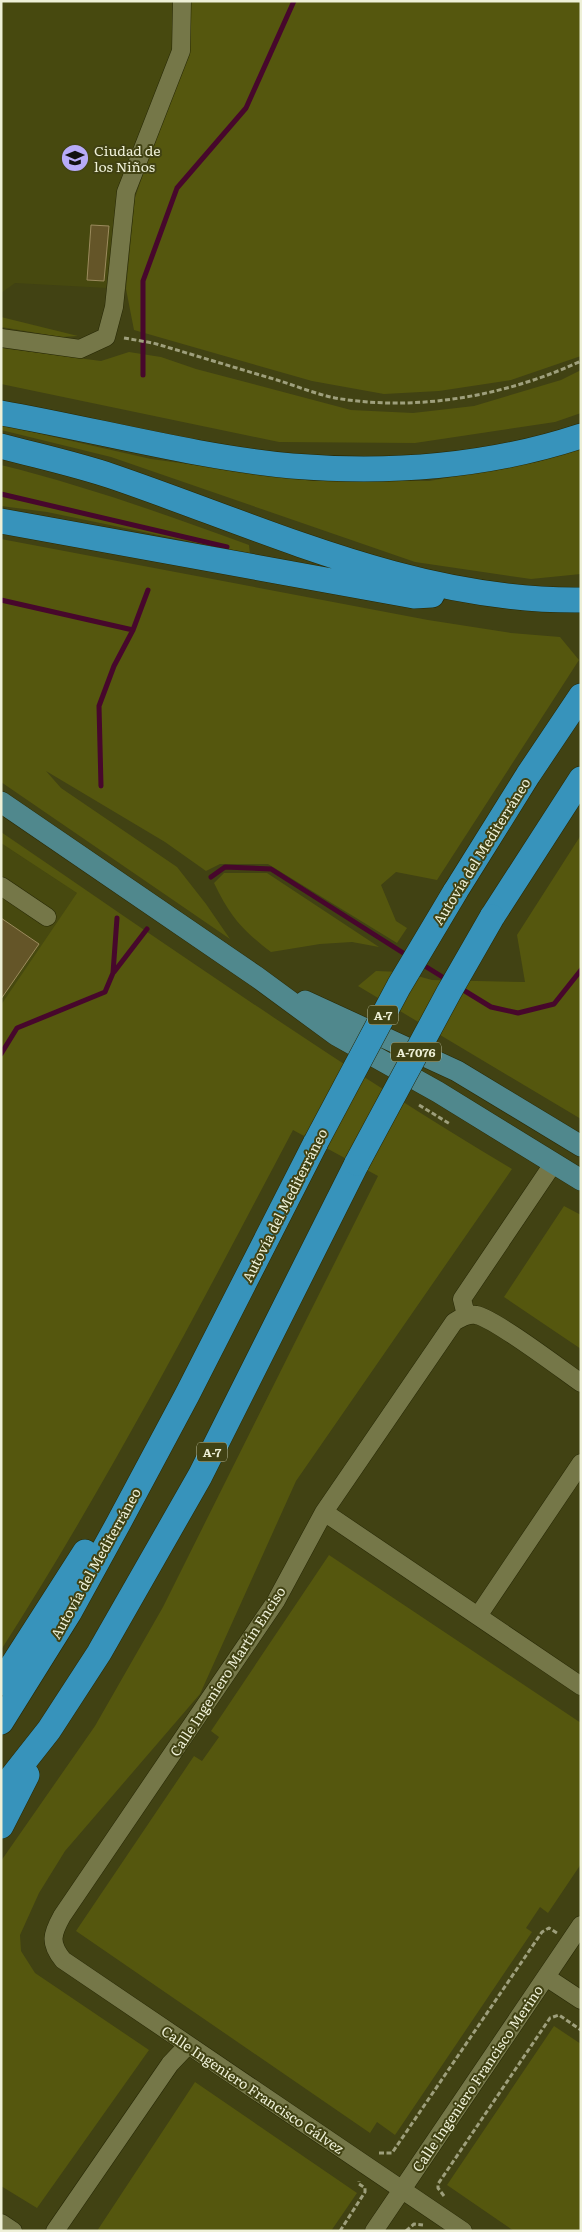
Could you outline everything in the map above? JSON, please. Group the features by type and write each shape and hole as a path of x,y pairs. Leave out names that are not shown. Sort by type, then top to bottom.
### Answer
{"highway":[{"path":"1,402 39,420"},
{"path":"1,413 225,457 292,466 359,469 413,468 487,461 581,436"},
{"path":"1,446 109,475 322,553 416,580 475,593"},
{"path":"1,521 414,596 475,593 581,600"},
{"name":"Autovía del Mediterráneo","path":"1,1722 69,1614 187,1395 316,1142 399,986 528,775 581,696"},
{"name":"A-7","path":"1,1791 49,1730 99,1653 200,1476 356,1163 444,1000 492,917 581,779"},
{"path":"1,1683 187,1395"},
{"path":"1,1826 49,1730"}],"main road":[{"name":"A-7076","path":"1,802 257,977 336,1036 438,1092 581,1180"},
{"name":"A-7076","path":"257,977 457,1071 574,1143"}],"street":[{"path":"1,338 80,348 106,337 114,307 126,192 181,51 182,1"},
{"path":"1,886 47,917"},
{"path":"553,1164 462,1299 472,1315 494,1323 581,1383"},
{"name":"Calle Ingeniero Martín Enciso","path":"53,1940 62,1916 276,1601 324,1512 444,1334 454,1322 472,1315"},
{"path":"478,1616 581,1463"},
{"path":"324,1512 581,1686"},
{"name":"Calle Ingeniero Francisco Merino","path":"374,2231 581,1925"},
{"name":"Calle Ingeniero Francisco Gálvez","path":"53,1940 54,1950 63,1960 463,2231"},
{"path":"546,1977 581,2000"},
{"path":"55,2231 170,2064 188,2045"},
{"path":"1,2223 13,2231"}],"path":[{"path":"132,338 334,397 378,402 429,401 477,394 519,385 581,361"},
{"path":"340,2231 365,2192 365,2188 359,2184 359,2180 377,2152 392,2153 542,1932 549,1928 570,1941"},
{"path":"406,2231 414,2224 421,2225 426,2223 444,2196 438,2188 438,2184 550,2018 559,2015 581,2030"}],"shaded area":[{"name":"Ciudad de los Niños","path":"1,1 188,1 189,48 135,198 126,289 15,283 1,293"},
{"path":"188,1 581,1 581,356 511,380 439,391 384,394 312,381 134,330 126,289 135,198 162,117"},
{"path":"1,317 78,336 61,337 1,327"},
{"path":"1,348 101,361 129,352 161,357 196,369 351,410 413,413 474,406 561,380 581,370 581,413 555,422 415,443 279,442 1,384"},
{"path":"1,425 151,459 313,481 429,481 537,462 581,448 581,574 531,579 415,562 111,457 1,430"},
{"path":"1,465 95,492 188,523 249,545 250,554 47,512 1,506"},
{"path":"1,539 428,620 511,633 560,637 579,660 437,880 396,872 381,885 396,921 407,928 397,943 268,864 220,864 206,871 165,842 46,771 61,788 177,867 230,939 1,782"},
{"path":"1,832 318,1047 512,1169 296,1481 200,1694 65,1851 39,1893 20,1935 21,1951 35,1973 149,2050 37,2208 1,2186 1,1861 95,1726 163,1607 378,1176 293,1130 153,1393 79,1522 1,1650 1,1005 77,893 1,843"},
{"path":"581,835 581,1119 358,986 376,971 403,972 432,980 525,982 517,935"},
{"path":"1,843 109,914 1,1072"},
{"path":"224,873 267,873 379,947 352,942 320,944 271,952 252,937 231,914 214,883"},
{"path":"564,1206 581,1215 581,1349 504,1297"},
{"path":"329,1555 581,1723 581,1864 548,1913 540,1907 526,1928 532,1932 395,2135 377,2122 370,2133 76,1931 194,1756 202,1761 219,1737 211,1731"},
{"path":"554,2026 581,2044 581,2231 514,2231 447,2185"},
{"path":"195,2082 357,2193 331,2231 97,2231"}],"building":[{"path":"91,225 109,226 104,281 87,280"},
{"path":"1,918 39,944 1,999"}],"waterway":[{"path":"143,375 143,281 177,188 246,108 294,1"},
{"path":"1,494 227,547"},
{"path":"101,786 99,706 114,666 133,630 148,590"},
{"path":"1,600 133,630"},
{"path":"211,877 225,867 271,869 408,956"},
{"path":"1,1054 17,1028 105,992 113,973 117,918"},
{"path":"114,972 147,929"},
{"path":"420,963 449,981"},
{"path":"460,988 491,1007 518,1013 554,1004 581,970"}],"place":[{"name":"Ciudad de los Niños","path":"75,158"}]}
